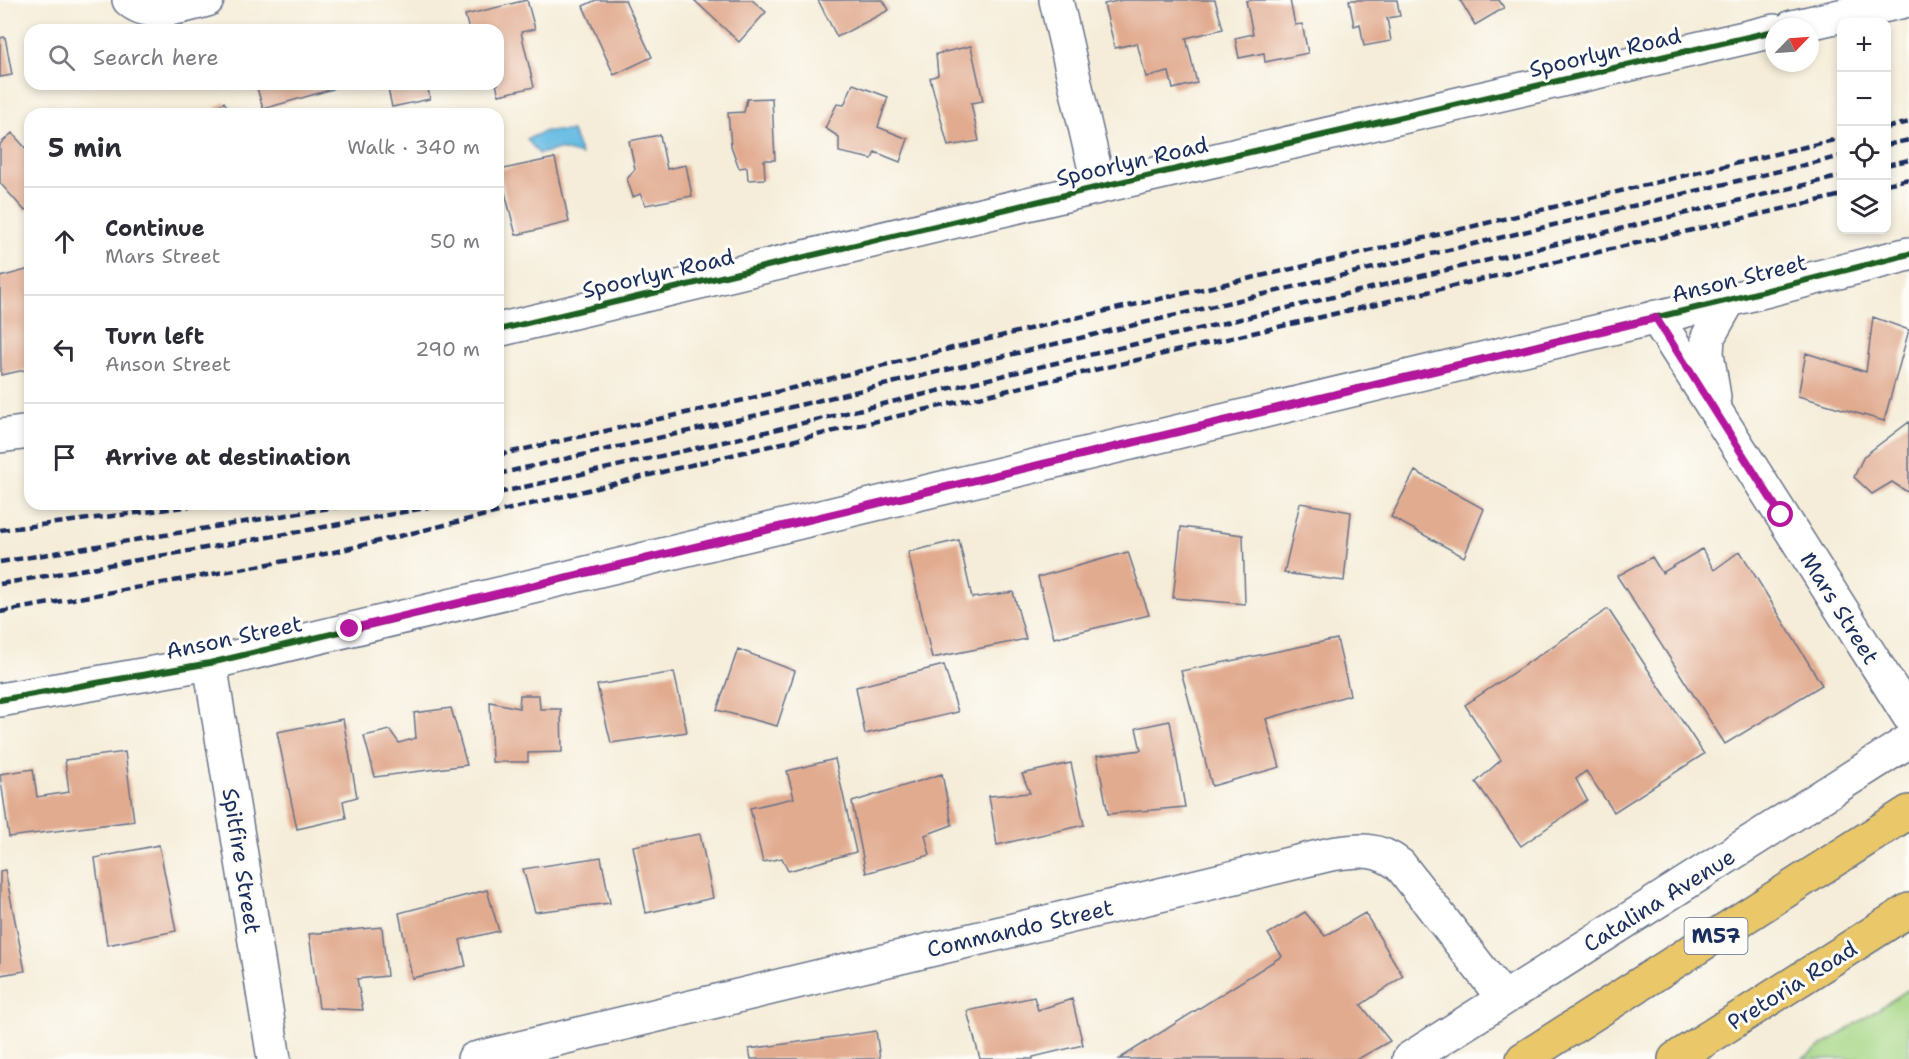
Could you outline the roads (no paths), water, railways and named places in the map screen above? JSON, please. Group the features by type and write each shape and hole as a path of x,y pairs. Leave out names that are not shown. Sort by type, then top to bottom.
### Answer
{"main road":[{"name":"M57","path":"1523,1059 1909,812"},
{"name":"Pretoria Road","path":"1676,1059 1909,910"}],"street":[{"path":"129,0 147,10 159,10 207,0"},
{"path":"1056,0 1099,187"},
{"path":"1819,21 1909,0"},
{"name":"Spoorlyn Road","path":"504,329 1099,187 1765,33"},
{"name":"Anson Street","path":"0,700 210,663 1656,318 1909,254"},
{"path":"1718,414 1707,353 1708,337 1729,300"},
{"name":"Mars Street","path":"1656,318 1909,716"},
{"path":"0,436 24,433"},
{"name":"Spitfire Street","path":"210,663 274,1059"},
{"name":"Catalina Avenue","path":"1409,1059 1909,741"},
{"name":"Commando Street","path":"474,1059 1354,850 1375,851 1400,864 1503,998"}],"water":[{"path":"546,131 572,131 581,155 559,149 539,154 527,139"}],"railway":[{"path":"1891,127 1909,122"},
{"path":"504,454 744,400 1049,324 1353,255 1837,139"},
{"path":"1891,144 1909,140"},
{"path":"504,473 720,424 1837,157"},
{"path":"1891,164 1909,160"},
{"path":"504,492 736,439 1837,177"},
{"path":"1891,183 1909,179"},
{"path":"0,612 330,553 740,453 1837,196"},
{"path":"0,530 161,510"},
{"path":"0,562 317,510"},
{"path":"0,584 414,510"}]}
